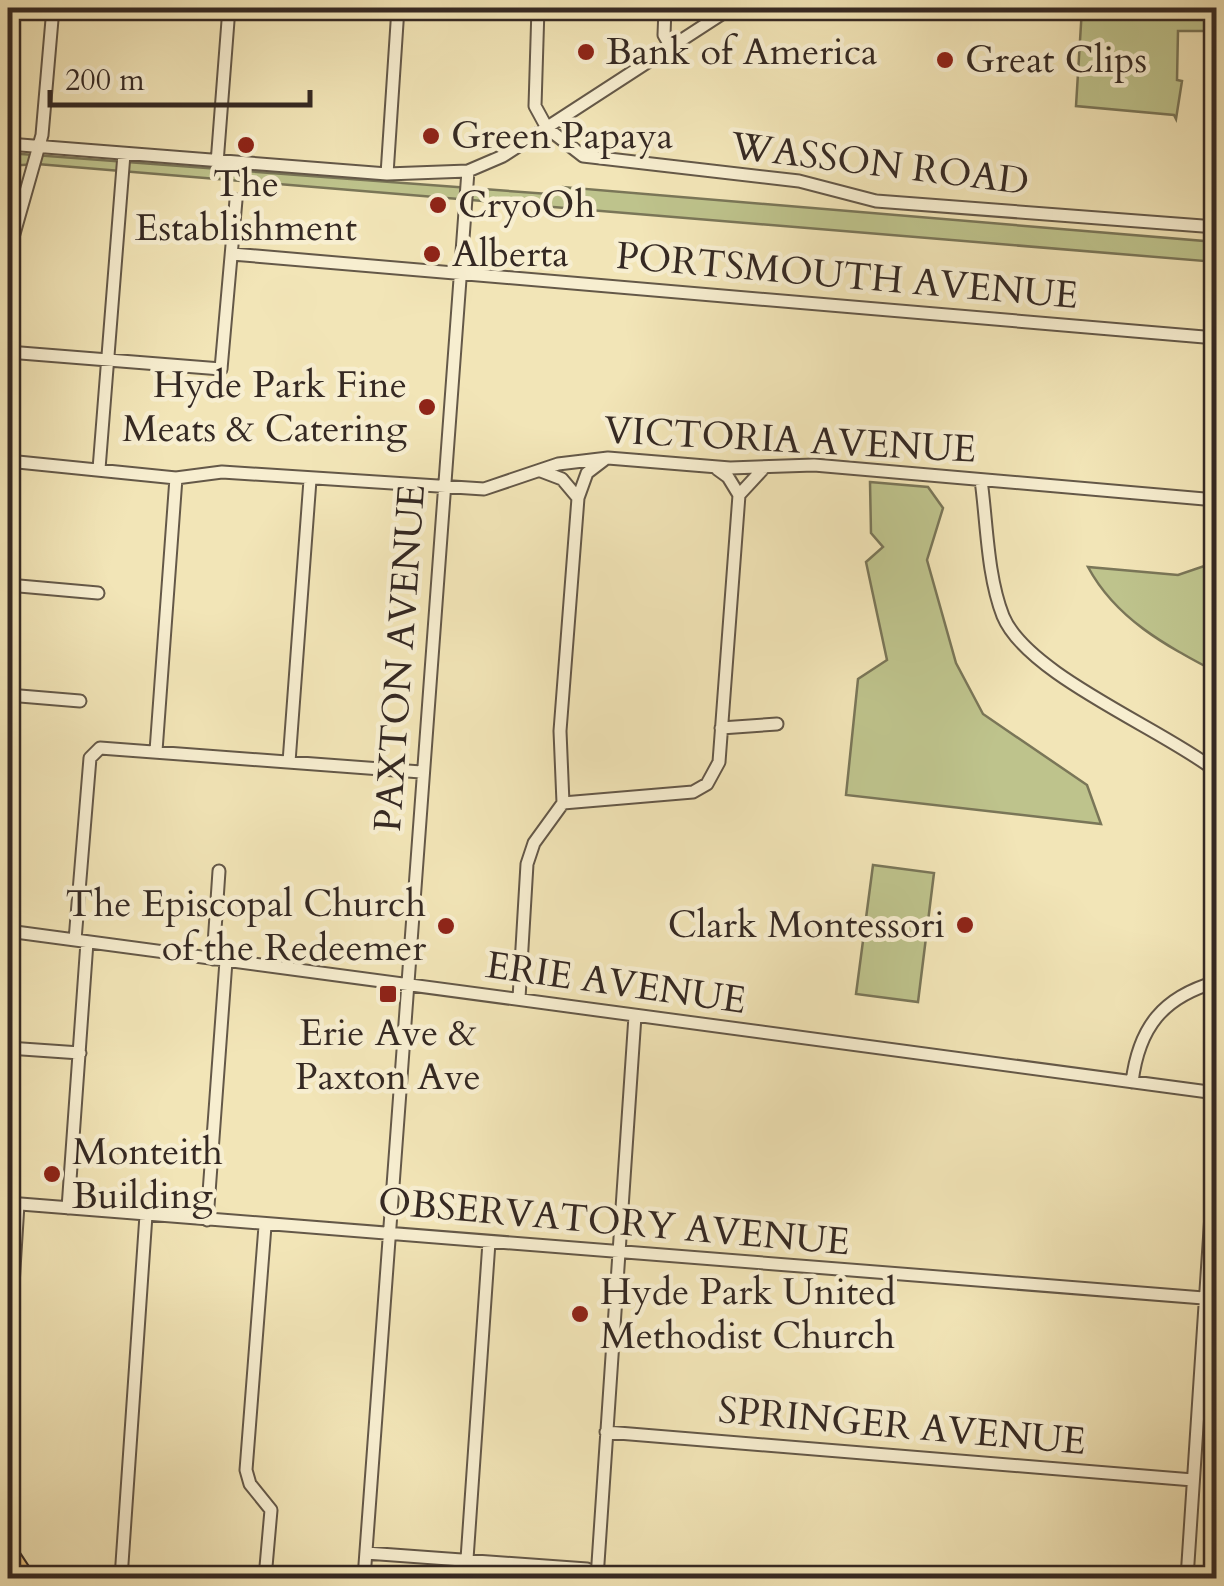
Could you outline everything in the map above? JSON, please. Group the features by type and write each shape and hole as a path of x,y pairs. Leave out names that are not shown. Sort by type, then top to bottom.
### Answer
{"main road":[{"path":"8,1550 27,1578"}],"street":[{"path":"8,255 12,224 40,147 53,8"},
{"path":"218,163 229,8"},
{"path":"386,174 398,8"},
{"path":"538,8 533,84 536,106 546,128"},
{"path":"665,8 663,30 671,48"},
{"path":"8,144 386,174 468,171 503,156 731,8"},
{"name":"WASSON ROAD","path":"546,128 570,150 604,162 799,181 876,202 1216,227"},
{"path":"99,469 124,154"},
{"name":"PAXTON AVENUE","path":"364,1578 468,171"},
{"path":"8,352 221,369 236,200"},
{"name":"PORTSMOUTH AVENUE","path":"232,254 1216,338"},
{"path":"518,998 527,864 534,843 563,803 560,731 578,498 587,473 608,458"},
{"name":"VICTORIA AVENUE","path":"8,461 176,478 222,472 484,490 570,461 608,458 714,467 814,465 1216,500"},
{"path":"563,803 700,789 717,770 739,495 728,477 714,467"},
{"path":"739,495 765,467"},
{"path":"541,471 562,478 578,498"},
{"path":"156,751 176,478"},
{"path":"289,762 310,480"},
{"path":"982,480 996,588 1004,617 1021,644 1042,663 1188,748 1216,771"},
{"path":"8,586 98,594"},
{"path":"8,695 80,701"},
{"path":"721,728 777,724"},
{"path":"68,1208 80,1053 81,941 93,753 107,746 421,772"},
{"path":"208,1220 220,960 220,871"},
{"name":"ERIE AVENUE","path":"8,931 1216,1093"},
{"path":"1132,1082 1138,1046 1157,1014 1190,990 1216,982"},
{"path":"596,1576 636,1016"},
{"path":"8,1048 80,1053"},
{"path":"1187,1578 1212,1299 1216,1139"},
{"path":"8,1367 13,1204"},
{"name":"OBSERVATORY AVENUE","path":"13,1204 1212,1299"},
{"path":"120,1578 146,1215"},
{"path":"265,1226 246,1470 250,1484 270,1510 266,1578"},
{"path":"467,1559 489,1242"},
{"name":"SPRINGER AVENUE","path":"606,1432 1193,1480"},
{"path":"366,1552 587,1569 596,1576 648,1578"}],"green space":[{"path":"1082,8 1216,8 1216,41 1212,41 1211,31 1178,31 1177,80 1182,81 1176,119 1174,115 1076,106"},
{"path":"8,153 562,195 563,187 1216,242 1216,262 37,164 8,166"},
{"path":"870,482 928,487 943,508 927,560 956,663 983,714 1087,785 1101,824 846,795 858,679 887,660 866,562 883,547 871,533"},
{"path":"1216,562 1216,672 1160,641 1127,616 1088,567 1178,575"},
{"path":"873,865 934,873 918,1002 856,994"}],"place":[{"name":"Bank of America","path":"586,52"},
{"name":"Great Clips","path":"945,60"},
{"name":"Green Papaya","path":"431,136"},
{"name":"The Establishment","path":"246,145"},
{"name":"CryoOh","path":"438,205"},
{"name":"Alberta","path":"432,254"},
{"name":"Hyde Park Fine Meats & Catering","path":"427,407"},
{"name":"Clark Montessori","path":"965,925"},
{"name":"The Episcopal Church of the Redeemer","path":"446,926"},
{"name":"Erie Ave & Paxton Ave","path":"388,994"},
{"name":"Monteith Building","path":"52,1174"},
{"name":"Hyde Park United Methodist Church","path":"580,1314"}]}
